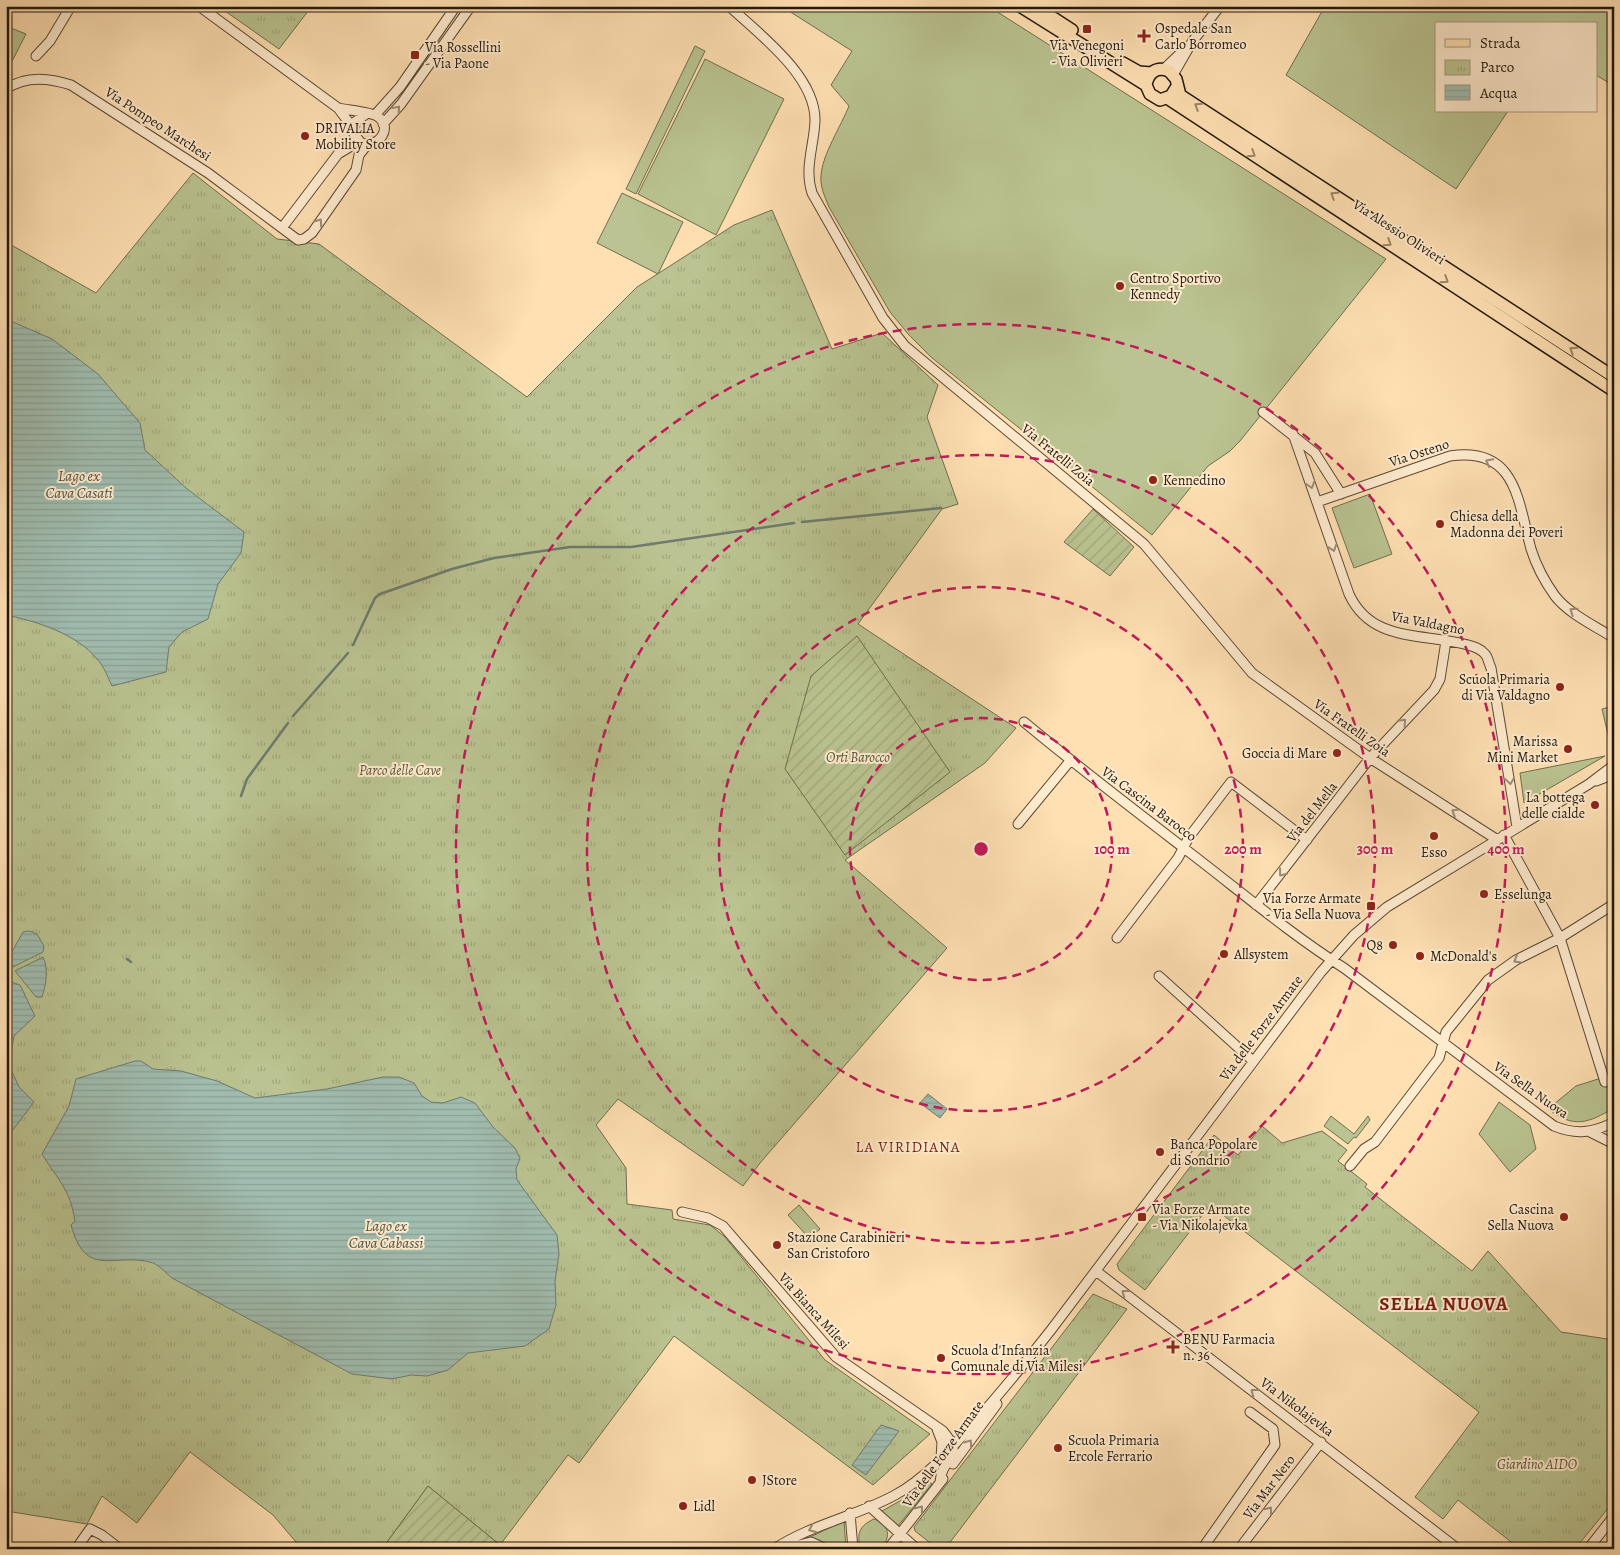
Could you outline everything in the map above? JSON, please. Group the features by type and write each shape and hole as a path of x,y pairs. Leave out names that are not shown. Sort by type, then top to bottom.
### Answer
{"main road":[{"path":"1020,6 1146,85 1151,73"},
{"path":"1035,6 1139,72 1169,72 1176,88 1167,98"},
{"name":"Via Alessio Olivieri","path":"1146,85 1148,92 1156,98 1167,98 1614,391"},
{"name":"Via Alessio Olivieri","path":"1176,88 1180,95 1614,377"}],"street":[{"path":"36,56 50,41 71,6"},
{"path":"199,6 338,108 353,128 357,139 368,144 375,143 381,139 384,132 383,124 370,115 338,108"},
{"path":"353,128 356,120 370,115 400,87 456,6"},
{"path":"383,124 402,104 471,6"},
{"name":"Via Fratelli Zoia","path":"730,6 780,54 802,81 809,94 814,106 815,121 808,161 809,183 812,193 826,221 892,332 916,357 1144,544 1252,673 1370,758 1500,837"},
{"path":"1169,72 1220,6"},
{"name":"Via Pompeo Marchesi","path":"6,89 37,79 53,79 71,85 208,173 298,240 310,236 356,170 360,155 368,144"},
{"path":"282,228 338,154 357,139"},
{"path":"1263,412 1315,453 1341,494"},
{"name":"Via Valdagno","path":"1293,434 1349,594 1359,611 1384,630 1477,647 1485,654 1491,668 1517,827"},
{"path":"1302,459 1315,453"},
{"name":"Via Osteno","path":"1317,502 1450,456 1469,455 1492,462 1514,484 1532,550 1539,569 1555,596 1562,604 1614,638"},
{"name":"Via del Mella","path":"1256,905 1370,758 1437,686 1446,641"},
{"name":"Via Cascina Barocco","path":"1024,722 1070,761 1256,905 1331,960"},
{"path":"1018,824 1070,761"},
{"name":"Via delle Forze Armate","path":"888,1549 940,1482 1006,1388 1096,1271 1253,1060 1331,960 1365,925 1387,907 1589,784 1614,765"},
{"path":"1589,784 1614,774"},
{"path":"1117,938 1178,858 1183,847 1231,782 1307,840"},
{"path":"1500,837 1560,938 1605,1082"},
{"path":"1350,1166 1364,1149 1374,1143 1439,1058 1446,1032 1488,980 1516,960 1560,938 1614,904"},
{"name":"Via Sella Nuova","path":"1331,960 1554,1126 1565,1131 1590,1132 1613,1124"},
{"path":"1159,976 1253,1060"},
{"path":"1590,1132 1614,1144"},
{"name":"Via Bianca Milesi","path":"682,1212 708,1218 723,1226 836,1357 934,1424 954,1445"},
{"name":"Via Nikolajevka","path":"1096,1271 1458,1549"},
{"name":"Via delle Forze Armate","path":"774,1549 801,1534 869,1506 909,1486 954,1445 1006,1388"},
{"path":"1201,1548 1275,1445 1273,1429 1250,1412"},
{"path":"934,1424 942,1442 941,1458"},
{"name":"Via Mar Nero","path":"1239,1549 1321,1442"},
{"path":"940,1482 944,1468 953,1456 954,1445"},
{"path":"869,1506 916,1549"},
{"path":"850,1513 854,1549"},
{"path":"1588,1549 1614,1516"},
{"path":"76,1549 90,1529 120,1549"},
{"path":"782,1549 811,1542 826,1549"}],"green space":[{"path":"218,6 312,6 279,49"},
{"name":"Centro Sportivo Kennedy","path":"781,6 988,6 1386,259 1240,441 1230,451 1208,466 1152,535 931,357 890,312 829,207 821,184 822,168 825,159 849,106 831,85 852,51"},
{"path":"1325,6 1614,6 1614,86 1598,76 1598,22 1435,22 1435,112 1507,112 1456,189 1286,75"},
{"path":"6,26 26,34 6,73"},
{"path":"695,46 705,51 636,194 626,189"},
{"path":"705,59 784,99 716,235 638,194"},
{"name":"Parco delle Cave","path":"193,173 277,239 319,244 527,397 637,287 734,225 772,210 832,349 882,333 938,385 927,417 958,504 942,509 858,624 1016,728 985,763 845,860 947,948 760,1163 743,1186 618,1099 596,1125 626,1168 627,1204 672,1210 673,1219 710,1225 725,1237 825,1360 930,1434 873,1485 674,1336 579,1463 568,1455 500,1545 428,1486 382,1549 302,1549 273,1515 190,1452 137,1523 102,1496 87,1524 6,1511 6,242 96,293"},
{"path":"622,193 683,222 658,274 597,243"},
{"path":"1370,494 1392,554 1354,568 1332,508"},
{"path":"1093,509 1134,547 1110,576 1064,542"},
{"name":"Orti Barocco","path":"857,636 950,772 845,855 785,769 811,676"},
{"path":"1614,706 1614,745 1610,743 1602,709"},
{"path":"1605,756 1524,803 1520,773"},
{"path":"1614,1074 1614,1108 1605,1113 1581,1122 1566,1119 1548,1109 1576,1086"},
{"path":"1499,1102 1530,1125 1536,1149 1510,1172 1479,1134"},
{"path":"1331,1116 1354,1134 1368,1116 1370,1120 1356,1138 1354,1137 1348,1144 1324,1126"},
{"name":"Giardino AIDO","path":"1262,1126 1282,1143 1322,1131 1347,1150 1338,1161 1367,1184 1365,1187 1472,1271 1488,1251 1561,1332 1614,1340 1614,1501 1575,1549 1520,1549 1458,1500 1443,1519 1415,1497 1479,1412 1210,1205 1145,1290 1119,1270 1117,1264 1214,1135 1238,1155"},
{"path":"799,1205 820,1229 809,1238 788,1215"},
{"path":"1093,1294 1127,1309 945,1549 938,1549 915,1531 914,1527"},
{"path":"927,1480 932,1484 897,1527 882,1511 907,1497"},
{"path":"428,1486 500,1545 501,1549 382,1549"},
{"path":"874,1519 886,1528 887,1536 884,1545 881,1549 860,1549 860,1531 865,1524"},
{"path":"844,1521 846,1549 834,1549 810,1537"}],"water":[{"name":"Lago ex Cava Casati","path":"6,319 52,339 98,374 140,423 145,450 186,488 244,532 241,553 218,584 208,619 182,632 169,647 166,672 112,686 99,662 79,642 43,625 6,615"},
{"path":"29,931 37,934 44,946 43,952 13,967 8,959 23,932"},
{"path":"43,957 46,967 46,982 42,997 36,997 15,971"},
{"path":"6,980 20,985 35,1016 14,1036 9,1065 19,1087 34,1102 6,1139"},
{"name":"Lago ex Cava Cabassi","path":"135,1061 141,1061 153,1069 181,1071 217,1081 255,1098 327,1089 383,1077 399,1077 414,1083 422,1096 431,1102 443,1103 461,1097 475,1103 493,1127 515,1148 520,1158 516,1169 517,1180 557,1235 559,1254 555,1281 556,1305 549,1329 525,1346 468,1353 448,1370 427,1376 411,1375 392,1379 352,1374 172,1278 153,1263 136,1260 102,1260 93,1258 84,1252 77,1242 71,1225 75,1221 73,1210 67,1193 42,1154 69,1106 76,1079"},
{"path":"928,1094 947,1109 940,1118 920,1103"},
{"path":"881,1425 899,1431 866,1475 852,1465"}],"waterway":[{"path":"802,522 941,508"},
{"path":"353,645 375,598 380,594 452,569 494,558 570,547 631,547 794,523"},
{"path":"293,716 348,653"},
{"path":"241,796 247,779 288,723"},
{"path":"127,959 131,962"}],"place":[{"name":"Via Venegoni - Via Olivieri","path":"1087,29"},
{"name":"Ospedale San Carlo Borromeo","path":"1144,36"},
{"name":"Via Rossellini - Via Paone","path":"415,55"},
{"name":"DRIVALIA Mobility Store","path":"305,136"},
{"name":"Centro Sportivo Kennedy","path":"1120,286"},
{"name":"Kennedino","path":"1153,480"},
{"name":"Chiesa della Madonna dei Poveri","path":"1440,524"},
{"name":"Scuola Primaria di Via Valdagno","path":"1560,687"},
{"name":"Marissa Mini Market","path":"1568,749"},
{"name":"Goccia di Mare","path":"1337,753"},
{"name":"La bottega delle cialde","path":"1595,805"},
{"name":"Esso","path":"1434,836"},
{"name":"Esselunga","path":"1484,894"},
{"name":"Via Forze Armate - Via Sella Nuova","path":"1371,906"},
{"name":"Q8","path":"1393,945"},
{"name":"Allsystem","path":"1224,954"},
{"name":"McDonald's","path":"1420,956"},
{"name":"Banca Popolare di Sondrio","path":"1160,1152"},
{"name":"Via Forze Armate - Via Nikolajevka","path":"1142,1217"},
{"name":"Cascina Sella Nuova","path":"1564,1217"},
{"name":"Stazione Carabinieri San Cristoforo","path":"777,1245"},
{"name":"BENU Farmacia n. 36","path":"1173,1347"},
{"name":"Scuola d'Infanzia Comunale di Via Milesi","path":"941,1358"},
{"name":"Scuola Primaria Ercole Ferrario","path":"1058,1448"},
{"name":"JStore","path":"752,1480"},
{"name":"Lidl","path":"683,1506"}],"district":[{"name":"LA VIRIDIANA","path":"908,1147"},
{"name":"SELLA NUOVA","path":"1444,1304"}]}
